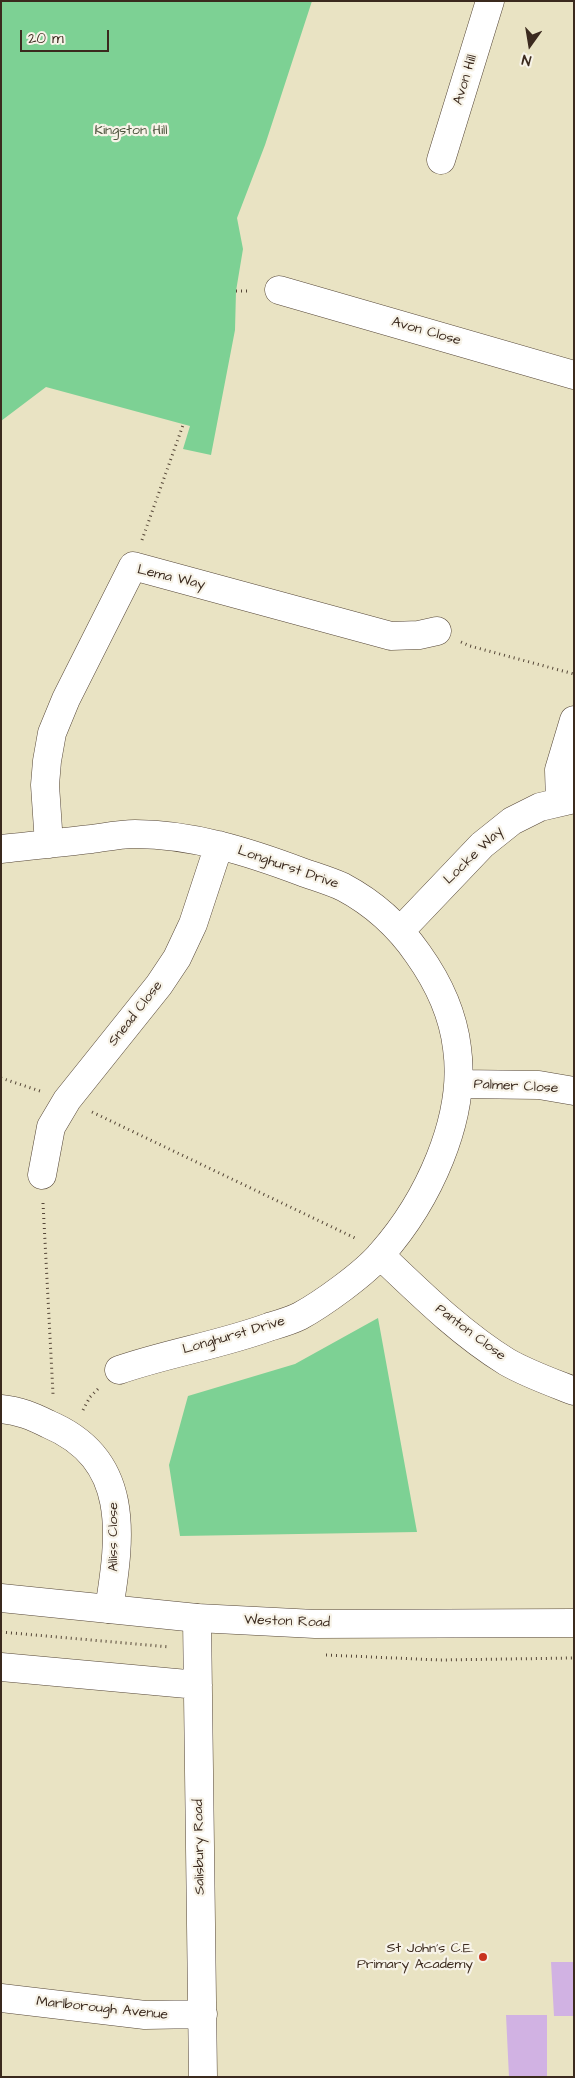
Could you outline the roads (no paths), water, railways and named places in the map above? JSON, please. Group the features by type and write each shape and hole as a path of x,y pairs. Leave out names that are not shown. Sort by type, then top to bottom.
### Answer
{"main road":[{"name":"Avon Hill","path":"441,160 490,1"},
{"name":"Avon Close","path":"278,290 574,375"},
{"name":"Lema Way","path":"49,844 45,785 52,733 66,699 133,566 391,636 419,635 437,631"},
{"name":"Locke Way","path":"401,930 482,845 512,821 540,807 567,800 559,770 574,720"},
{"name":"Longhurst Drive","path":"1,849 134,834 176,836 219,845 289,867 342,887 377,908 401,930 432,974 450,1016 458,1048 459,1084 453,1117 442,1156 418,1202 380,1255 338,1291 299,1317 247,1335 155,1358 119,1370"},
{"name":"Snead Close","path":"42,1175 51,1127 66,1100 159,986 177,958 193,924 219,845"},
{"name":"Palmer Close","path":"459,1084 539,1085 574,1091"},
{"name":"Panton Close","path":"380,1255 444,1315 507,1362 540,1378 574,1391"},
{"name":"Alliss Close","path":"1,1409 20,1411 62,1430 91,1453 108,1478 114,1497 116,1541 109,1609"},
{"name":"Weston Road","path":"1,1598 197,1618 315,1624 574,1623"},
{"name":"Salisbury Road","path":"197,1618 204,2077"},
{"path":"1,1667 198,1685"},
{"name":"Marlborough Avenue","path":"1,1998 145,2015 203,2014"}],"place":[{"name":"St John's C.E. Primary Academy","path":"483,1957"}],"park label":[{"name":"Kingston Hill","path":"131,131"}]}
